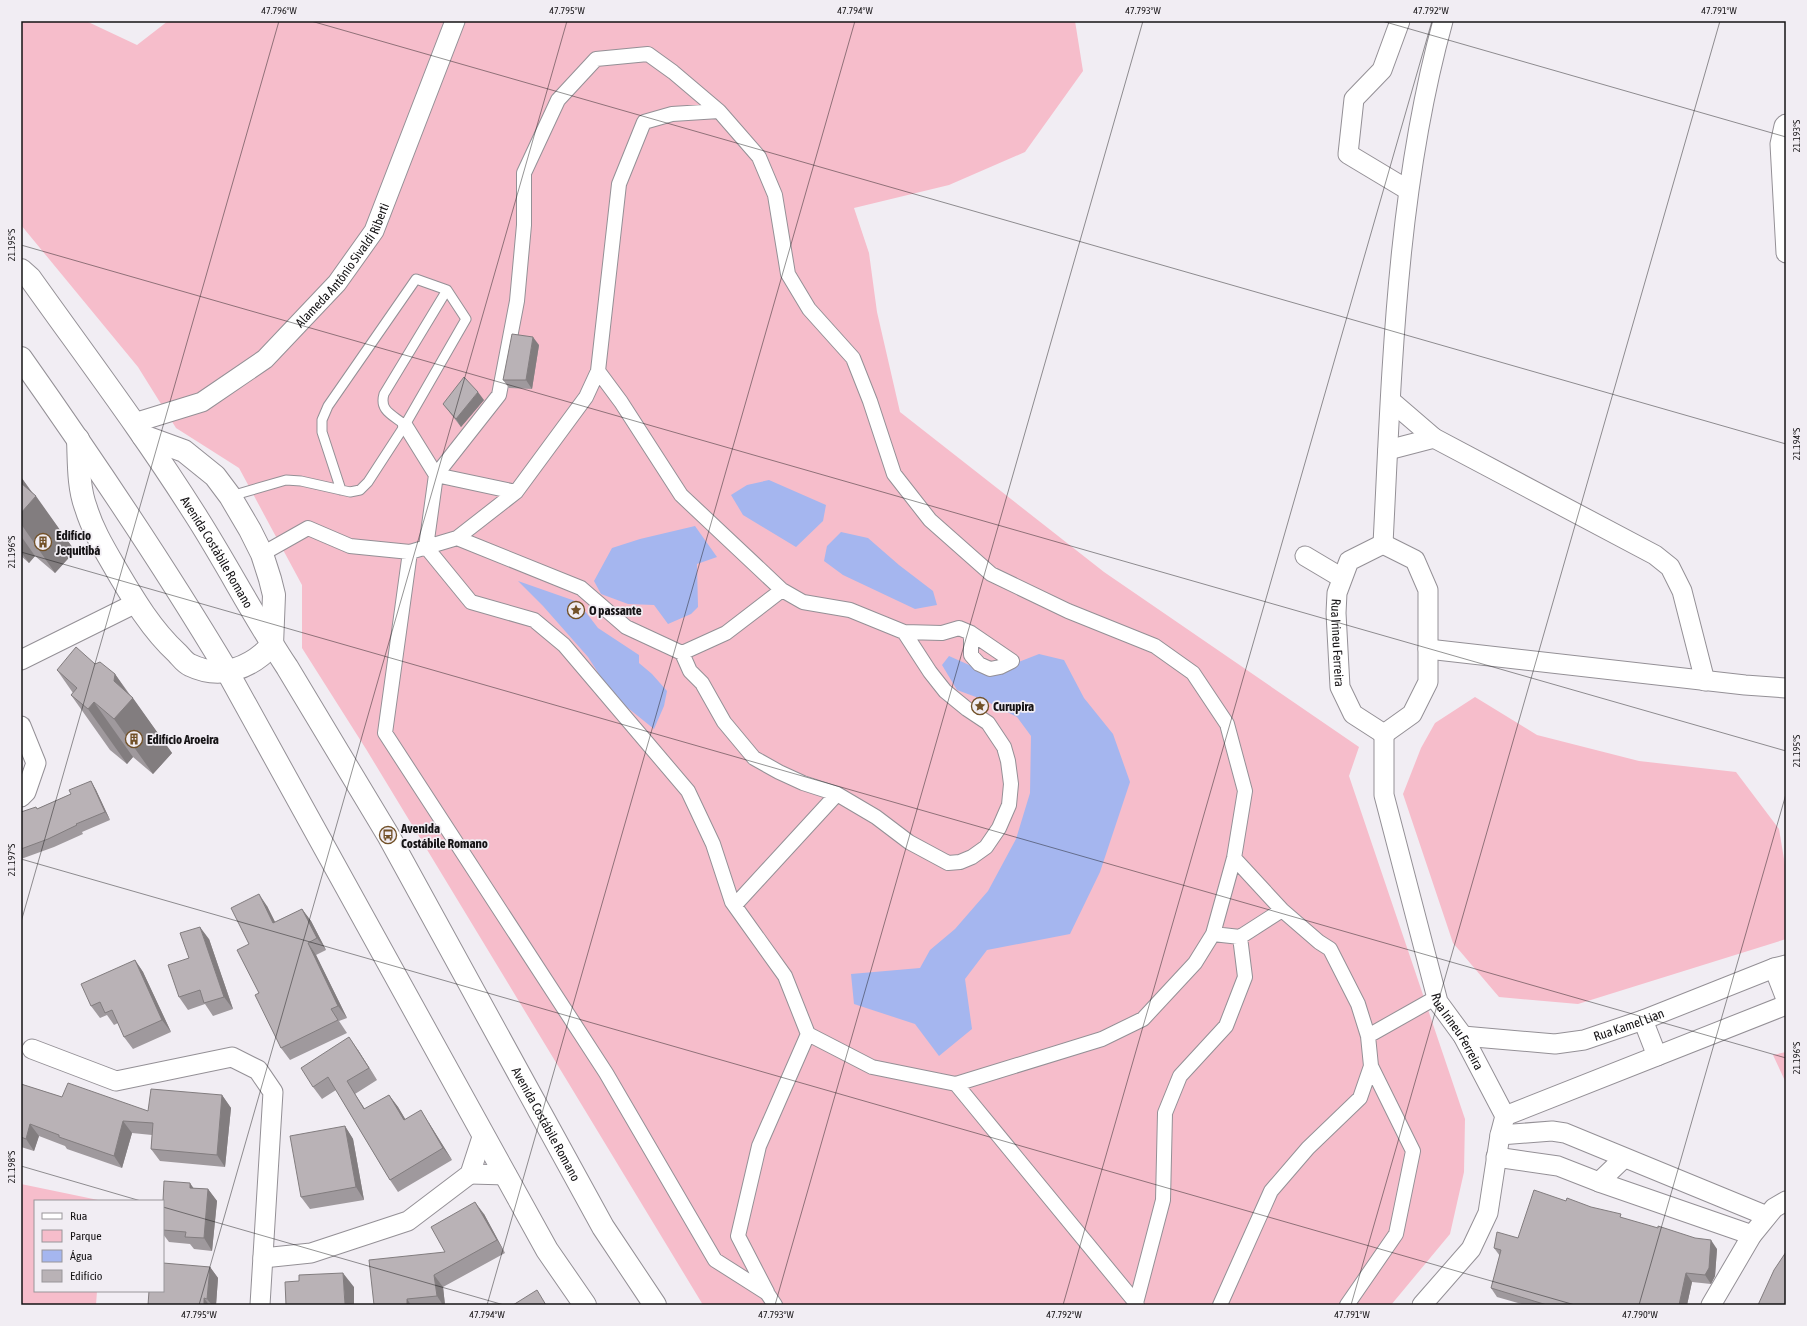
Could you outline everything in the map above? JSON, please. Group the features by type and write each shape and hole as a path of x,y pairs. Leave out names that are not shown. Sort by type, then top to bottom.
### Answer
{"main road":[{"name":"Avenida Costábile Romano","path":"24,271 138,430 198,519 272,645 287,666 388,835 603,1227 655,1305"},
{"path":"21,358 78,438 197,620 227,671 507,1175 547,1250 585,1305"},
{"path":"78,438 80,484 85,507 98,539 136,603 164,642 189,665 206,671 227,671 254,662 272,645 274,595 262,554 250,530 230,496 215,476 184,451 138,430"}],"street":[{"name":"Alameda Antônio Sivaldi Riberti","path":"138,430 202,402 265,359 336,283 374,231 455,21"},
{"path":"1400,21 1382,70 1354,99 1348,154 1408,190"},
{"path":"1384,734 1412,714 1428,682 1428,590 1415,560 1383,544 1394,333 1408,190 1424,98 1443,21"},
{"path":"648,54 673,72 719,111 759,157 775,195 788,274 809,309 853,358 870,401 894,474 930,520 991,574 1068,611 1156,646 1193,673 1227,724 1245,791 1234,858 1213,934 1195,963 1143,1019 1102,1039 956,1084 872,1067 808,1034 785,976 735,905 713,844 688,791 564,645 534,620 471,602 426,547 436,475 499,395 518,301 524,225 524,173 558,100 596,59 648,54"},
{"path":"262,554 308,528 350,546 410,552 458,538 516,492 586,397 598,371 619,184 644,122 672,114 719,111"},
{"path":"1786,124 1784,126 1780,144 1786,253"},
{"path":"598,371 621,402 681,494 782,590 803,602 850,610 904,632 942,633 959,628 971,633"},
{"path":"1391,401 1434,438 1655,555 1670,567 1682,591 1705,681"},
{"path":"405,425 436,475 516,492"},
{"path":"1388,450 1434,438"},
{"path":"458,538 581,588 626,627 682,654 690,671 702,683 724,722 754,758 803,783 838,794 876,817 909,842 948,863 960,862 972,857 986,847 999,828 1009,805 1011,784 1008,761 1004,747 988,723 967,709 940,685 904,632"},
{"name":"Rua Irineu Ferreira","path":"1383,544 1349,561 1337,593 1336,613 1340,687 1353,714 1384,734 1384,795 1438,1002 1463,1036 1505,1116"},
{"path":"410,552 385,733 606,1073 715,1260 767,1293"},
{"path":"1305,556 1342,578"},
{"path":"682,654 726,632 782,590"},
{"path":"21,660 136,603"},
{"path":"1428,649 1705,681 1786,688"},
{"path":"21,726 36,763 26,792 21,797"},
{"path":"735,905 838,794"},
{"path":"1234,858 1282,910 1319,942 1330,949 1358,1004 1368,1036 1371,1066 1413,1151 1396,1234 1347,1305"},
{"path":"1213,934 1240,937 1282,910"},
{"path":"1136,1304 1163,1200 1165,1113 1180,1076 1226,1026 1245,977 1240,937"},
{"path":"1780,966 1786,999"},
{"name":"Rua Kamel Lian","path":"1463,1036 1555,1044 1584,1040 1643,1020 1780,966"},
{"path":"1368,1036 1437,997"},
{"path":"1422,1305 1471,1249 1488,1213 1496,1157 1505,1116 1786,1005"},
{"path":"1643,1020 1658,1056"},
{"path":"775,1305 767,1293 738,1236 760,1146 808,1034"},
{"path":"32,1049 116,1081 232,1057 258,1070 273,1092 260,1305"},
{"path":"1220,1305 1271,1191 1308,1148 1360,1098 1371,1066"},
{"path":"956,1084 1136,1304"},
{"path":"1500,1135 1552,1131 1565,1133 1767,1216"},
{"path":"263,1258 311,1253 408,1221 470,1174 483,1134"},
{"path":"1496,1157 1558,1166 1599,1182 1752,1235"},
{"path":"1599,1182 1624,1158"},
{"path":"470,1174 507,1175"},
{"path":"1710,1305 1752,1235 1774,1208 1786,1201"}],"lane":[{"path":"230,496 286,480 301,481 341,490 350,492 360,490 368,482 405,425 466,319 447,290 416,279 328,406 322,420 322,432 341,490"},
{"path":"405,425 385,410 382,403 384,394 447,290"}],"green space":[{"path":"21,21 86,21 137,45 168,21 1075,21 1083,71 1025,152 949,185 854,208 869,253 877,312 900,412 1104,572 1359,747 1349,776 1465,1119 1464,1172 1450,1234 1391,1305 703,1305 366,749 302,648 302,585 239,468 176,428 138,367 21,225"},
{"path":"1475,697 1537,735 1639,761 1736,772 1779,829 1786,871 1786,939 1578,1004 1499,997 1453,943 1403,794 1421,748 1435,723"},
{"path":"1786,1052 1786,1083 1773,1055"},
{"path":"21,1184 98,1200 34,1200 34,1292 97,1292 96,1305 21,1305"}],"water":[{"path":"769,480 826,505 823,521 796,547 743,515 731,495 747,485"},
{"path":"695,526 717,557 697,564 698,607 691,614 668,624 654,605 628,604 601,594 594,581 612,548 640,539"},
{"path":"841,532 868,538 899,565 933,591 937,605 915,609 843,575 824,561 827,546"},
{"path":"518,581 578,602 598,628 639,655 639,663 652,674 667,691 664,706 654,729 613,696 588,657 543,606"},
{"path":"1039,654 1064,660 1084,698 1113,734 1130,782 1100,872 1070,934 987,950 965,979 972,1029 939,1056 915,1024 854,1004 851,974 920,968 930,950 955,929 988,891 1016,839 1030,793 1031,736 1017,717 984,700 957,690 942,665 949,656 994,676 1008,666"}],"building":[{"path":"512,334 533,337 526,380 503,380"},
{"path":"464,377 478,392 456,419 443,404"},
{"path":"21,483 36,496 21,513"},
{"path":"76,647 95,664 100,662 115,674 114,681 133,698 114,719 94,702 88,709 71,695 77,688 57,670"},
{"path":"91,781 105,812 76,824 77,825 48,839 21,849 21,812 36,807 37,809 71,794 69,790"},
{"path":"259,894 273,923 302,909 317,938 308,943 338,1006 331,1009 338,1020 281,1048 255,995 259,993 237,950 249,944 231,908"},
{"path":"200,927 224,997 204,1003 200,990 179,997 168,965 189,958 180,933"},
{"path":"135,960 162,1020 124,1037 112,1010 105,1013 100,1002 91,1006 81,984"},
{"path":"349,1037 369,1068 347,1081 364,1109 389,1095 404,1120 421,1110 443,1148 390,1180 328,1077 313,1087 301,1068"},
{"path":"68,1083 148,1111 151,1089 222,1095 217,1155 151,1149 153,1123 123,1121 114,1156 59,1137 59,1135 30,1124 26,1139 21,1137 21,1084 62,1097"},
{"path":"345,1126 356,1187 301,1197 290,1136"},
{"path":"164,1181 190,1183 190,1188 208,1189 204,1238 185,1237 186,1232 164,1230"},
{"path":"1534,1190 1566,1201 1567,1198 1591,1207 1621,1214 1620,1217 1658,1228 1658,1226 1695,1238 1711,1240 1709,1268 1705,1275 1686,1273 1679,1305 1547,1305 1491,1288 1501,1250 1494,1248 1497,1232 1518,1238"},
{"path":"475,1202 497,1240 434,1275 437,1296 407,1299 407,1305 374,1305 369,1260 445,1252 431,1227"},
{"path":"1786,1252 1786,1305 1758,1305 1774,1270"},
{"path":"164,1263 210,1267 207,1299 204,1298 204,1305 148,1305 149,1292 164,1292"},
{"path":"343,1273 345,1305 286,1305 285,1282 299,1281 299,1275"},
{"path":"537,1290 546,1305 513,1305"}],"place":[{"name":"Edifício Jequitibá","path":"43,542"},
{"name":"O passante","path":"576,610"},
{"name":"Curupira","path":"980,706"},
{"name":"Edifício Aroeira","path":"134,739"},
{"name":"Avenida Costábile Romano","path":"388,835"}]}
